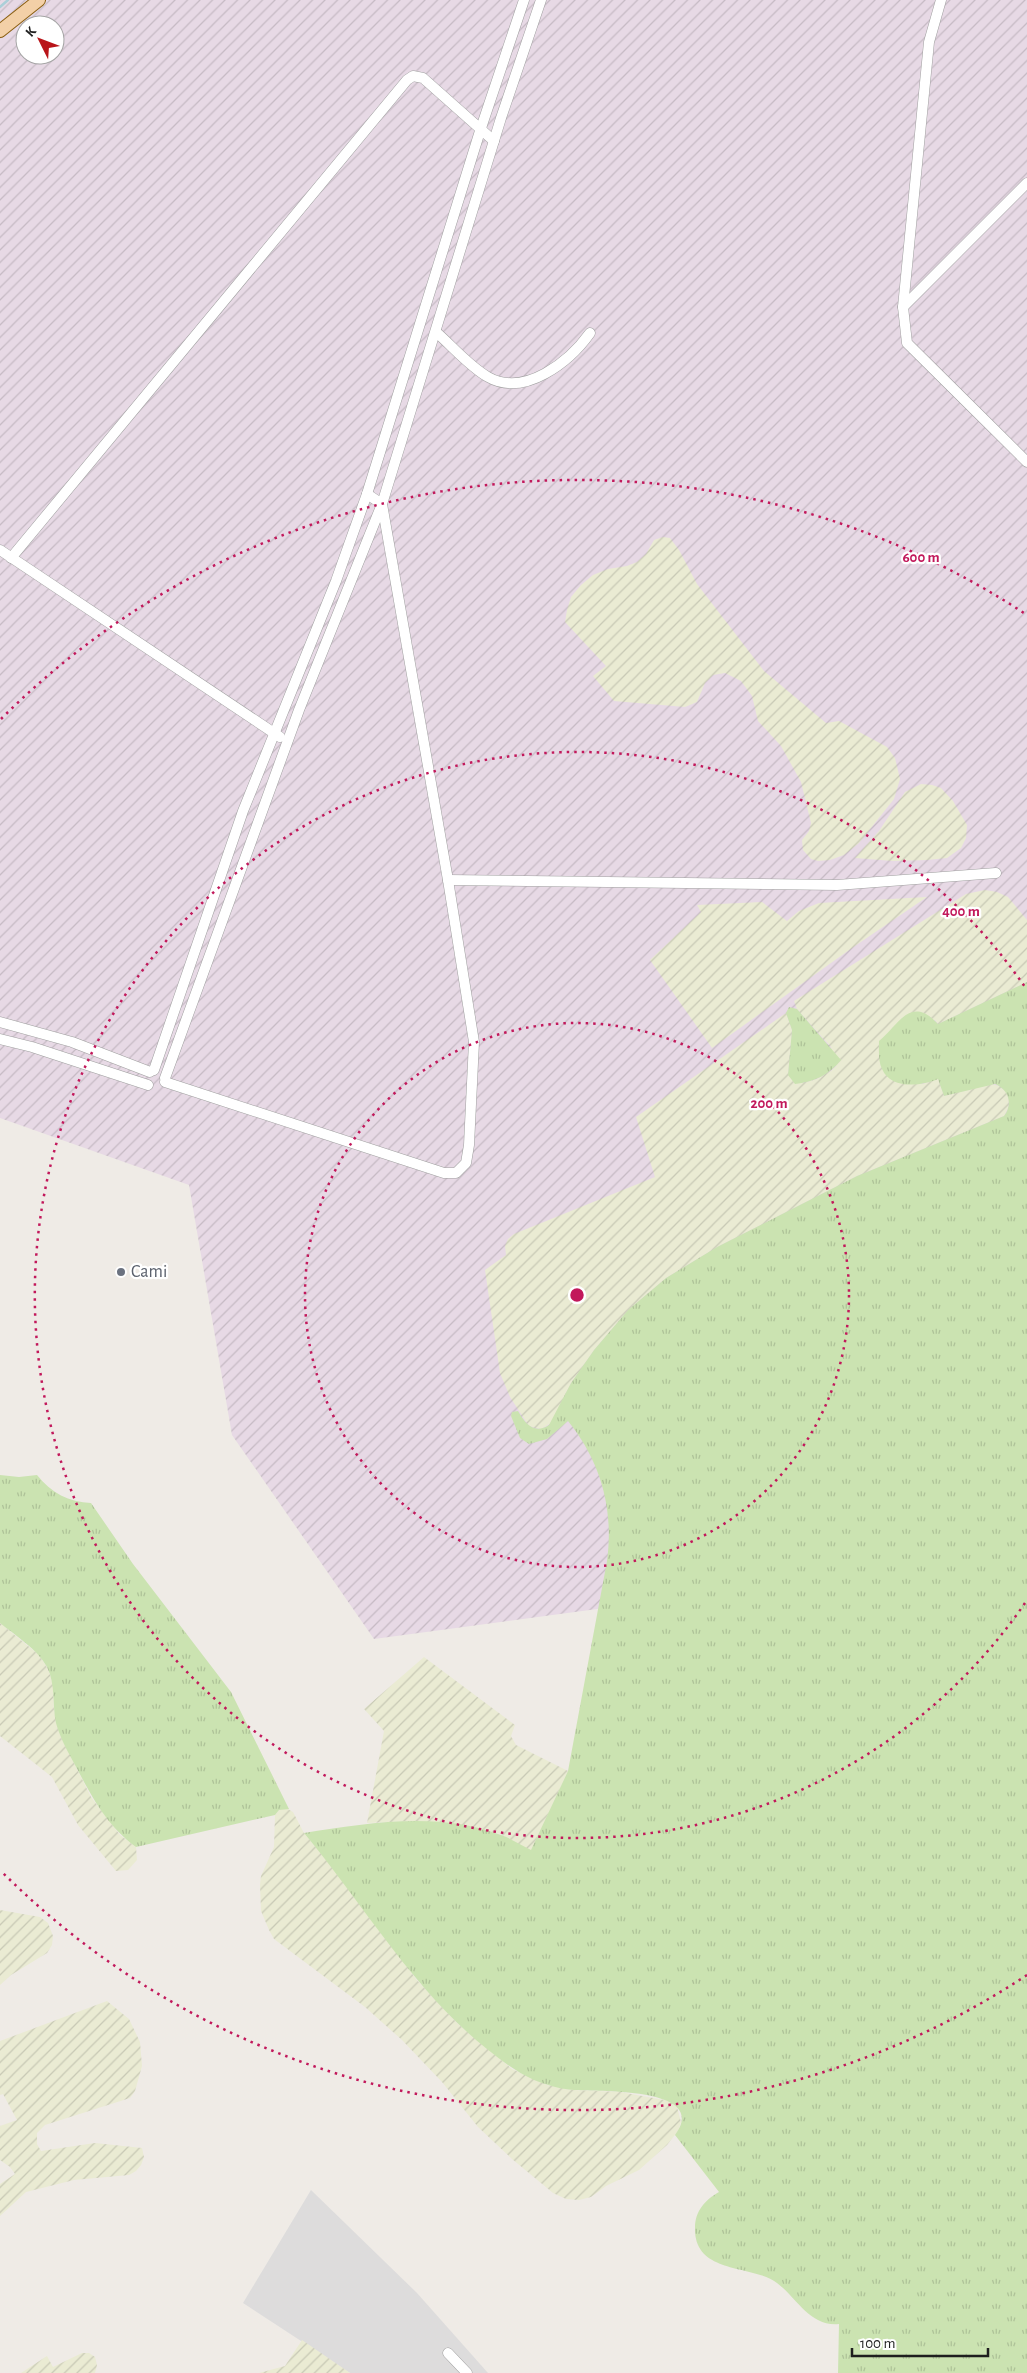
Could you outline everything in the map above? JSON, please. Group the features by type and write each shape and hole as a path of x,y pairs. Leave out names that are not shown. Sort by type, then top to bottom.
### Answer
{"main road":[{"path":"0,31 39,0"}],"street":[{"path":"148,1085 146,1078 152,1071 243,811 336,581 366,494 480,131 524,0"},
{"path":"0,1039 32,1047 157,1088 165,1080 287,741 382,504 494,141 542,0"},
{"path":"941,0 929,42 903,307 907,343 1027,462"},
{"path":"11,558 407,80 417,76 426,80 480,131 494,141"},
{"path":"903,307 1027,183"},
{"path":"436,332 486,376 508,383 526,380 556,367 575,352 590,333"},
{"path":"0,1022 64,1039 152,1071 161,1072 165,1080 444,1173 452,1174 460,1170 466,1163 469,1145 474,1042 448,880 382,504 366,494"},
{"path":"0,550 287,741"},
{"path":"448,880 837,885 996,873"},
{"path":"448,2353 467,2373"}],"shaded area":[{"path":"0,0 1027,0 1027,1551 374,1639 232,1435 189,1185 0,1118"},
{"path":"311,2190 417,2293 488,2373 350,2373 243,2303"}],"green space":[{"path":"663,537 670,538 679,550 697,584 764,671 826,723 839,721 887,747 895,758 900,779 894,799 859,843 844,855 830,860 818,861 811,859 803,850 802,840 809,831 811,823 801,782 781,746 758,721 752,696 741,681 725,673 713,675 705,683 697,702 685,707 614,701 593,676 606,666 565,622 571,597 593,575 608,569 627,566 637,562 646,554 654,540"},
{"path":"921,784 941,788 953,801 967,825 966,838 961,848 947,858 927,860 893,861 855,858 879,831 905,792"},
{"path":"985,890 997,892 1008,897 1027,920 1027,982 938,1024 935,1020 893,1027 890,1033 879,1042 880,1062 891,1079 901,1083 923,1084 938,1078 944,1096 991,1084 999,1086 1006,1092 1009,1100 1004,1116 857,1176 717,1247 666,1278 628,1310 594,1350 571,1383 551,1423 541,1429 529,1426 510,1397 500,1373 485,1270 506,1255 505,1246 508,1239 514,1234 655,1177 636,1117 786,1013 792,1030 788,1075 803,1083 817,1079 831,1071 836,1066 831,1047 797,1009 794,1001 966,894"},
{"path":"927,897 712,1048 650,960 701,912 697,905 762,902 787,921 799,911 819,903"},
{"path":"1027,982 1027,2373 838,2373 839,2324 829,2324 812,2316 784,2289 767,2277 714,2261 704,2254 697,2243 695,2222 699,2211 705,2202 719,2192 675,2135 682,2119 677,2108 664,2100 646,2095 564,2089 527,2077 504,2062 460,2026 412,1974 304,1833 377,1823 428,1821 477,1828 505,1837 531,1850 568,1771 609,1542 606,1505 597,1470 589,1453 568,1421 547,1439 529,1444 520,1438 511,1416 512,1412 518,1411 524,1420 534,1428 544,1428 549,1425 571,1383 594,1350 628,1310 666,1278 717,1247 857,1176 1004,1116 1008,1107 1008,1098 1004,1090 995,1084 944,1096 938,1079 915,1084 899,1083 892,1080 886,1076 881,1066 879,1041 899,1021 912,1012 920,1012 938,1024"},
{"path":"789,1007 797,1009 841,1060 821,1077 809,1082 795,1084 788,1075 792,1030 786,1013"},
{"path":"0,1475 19,1477 37,1475 54,1492 75,1501 91,1503 133,1564 231,1692 289,1809 279,1810 275,1815 136,1847 108,1820 94,1799 62,1739 56,1723 52,1681 47,1667 32,1649 0,1623"},
{"path":"0,1623 39,1655 48,1669 53,1684 54,1711 60,1735 91,1797 120,1835 136,1847 137,1860 128,1870 116,1871 78,1825 52,1777 0,1736"},
{"path":"424,1657 515,1725 511,1736 516,1745 568,1771 531,1851 500,1834 472,1827 414,1821 367,1823 384,1731 364,1709"},
{"path":"286,1808 293,1812 304,1833 340,1876 416,1979 457,2023 512,2069 547,2085 574,2090 620,2092 670,2101 677,2107 681,2122 678,2131 667,2145 639,2170 606,2186 591,2197 579,2200 566,2199 553,2193 512,2159 478,2127 442,2082 402,2040 365,2007 274,1939 261,1911 260,1885 261,1876 274,1847 275,1815 279,1810"},
{"path":"0,1910 40,1917 48,1923 53,1936 52,1945 47,1953 11,1975 0,1985"},
{"path":"107,2001 129,2019 140,2042 142,2066 135,2091 130,2098 45,2125 37,2133 37,2144 41,2151 95,2143 142,2148 144,2157 141,2165 129,2175 74,2180 26,2192 0,2216 0,2184 15,2174 10,2167 0,2160 0,2126 17,2120 3,2094 0,2095 0,2041"},
{"path":"302,2340 350,2373 259,2373 285,2366"},
{"path":"82,2353 89,2353 95,2357 97,2365 95,2373 21,2373 47,2356 53,2367"}],"waterway":[{"path":"0,7 8,0"}],"place":[{"name":"Cami","path":"121,1272"}]}
